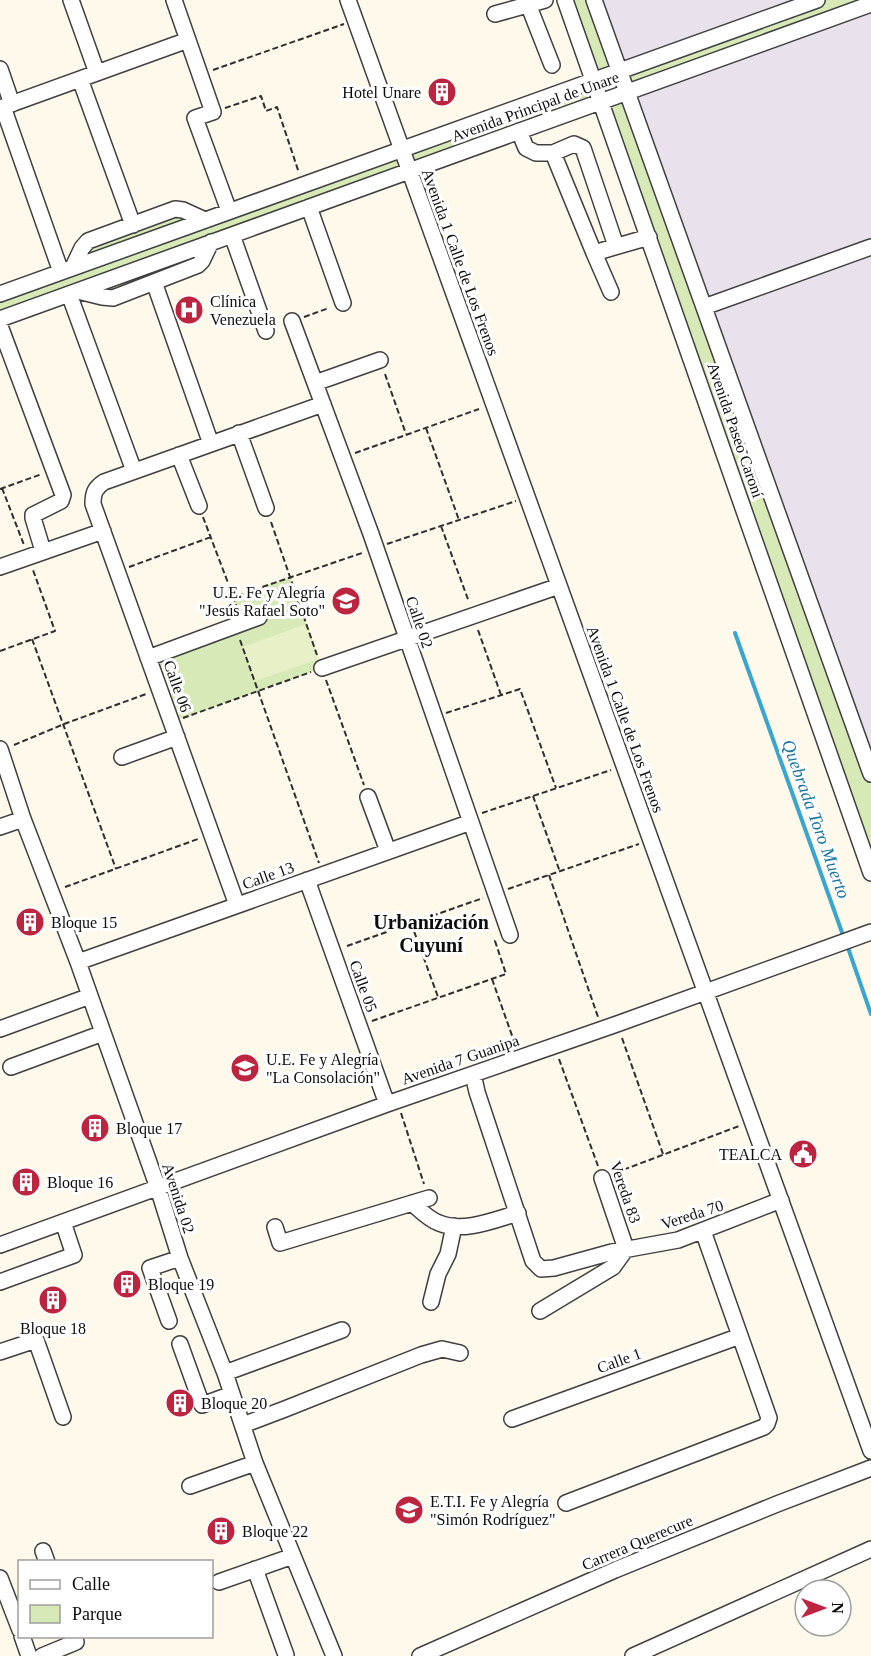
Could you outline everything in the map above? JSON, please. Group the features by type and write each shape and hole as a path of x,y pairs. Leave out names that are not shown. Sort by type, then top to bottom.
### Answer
{"street":[{"path":"71,0 97,73"},
{"path":"174,0 213,112 195,118 229,211"},
{"name":"Avenida 1 Calle de Los Frenos","path":"348,0 871,1451"},
{"path":"495,14 545,0"},
{"name":"Avenida Paseo Caroní","path":"565,0 871,873"},
{"name":"Avenida Paseo Caroní","path":"594,0 871,774"},
{"name":"Avenida Principal de Unare","path":"0,294 817,0"},
{"path":"528,4 552,65"},
{"name":"Avenida Principal de Unare","path":"0,319 871,4"},
{"path":"5,106 188,40"},
{"path":"0,69 5,106 67,269"},
{"path":"80,79 133,225"},
{"path":"519,131 526,148 536,153 553,153 574,144 583,148 616,246"},
{"path":"553,153 611,292"},
{"path":"309,207 343,303"},
{"path":"67,269 88,241 179,208 205,220"},
{"path":"232,235 266,331"},
{"path":"594,253 649,237"},
{"path":"211,242 198,265 113,298 73,292 134,471 323,404"},
{"path":"704,308 871,247"},
{"path":"154,282 211,444"},
{"name":"Calle 02","path":"292,321 376,548 510,935"},
{"path":"0,326 63,495 61,501 35,514 33,518 43,551"},
{"path":"315,383 380,360"},
{"path":"239,434 266,508"},
{"path":"179,455 199,506"},
{"name":"Calle 06","path":"134,471 104,482 97,487 93,495 93,504 237,905"},
{"path":"0,567 103,531"},
{"path":"322,668 559,586"},
{"path":"148,658 259,617"},
{"path":"122,757 174,729"},
{"name":"Avenida 02","path":"0,749 23,819 78,962 158,1188 180,1258 225,1373 255,1463 334,1656"},
{"path":"368,797 388,852"},
{"path":"0,827 23,819"},
{"name":"Calle 13","path":"78,962 471,822"},
{"name":"Calle 05","path":"307,880 359,1026 392,1102"},
{"name":"Avenida 7 Guanipa","path":"0,1245 392,1102 618,1024 867,933"},
{"path":"0,1029 90,996"},
{"path":"11,1067 103,1033"},
{"path":"412,1203 439,1223 454,1226 485,1223 518,1213 473,1074"},
{"name":"Vereda 83","path":"540,1311 614,1267 626,1249 602,1178"},
{"path":"274,1227 280,1243 429,1198"},
{"name":"Vereda 70","path":"518,1213 533,1261 541,1269 554,1268 626,1249 678,1240 781,1200"},
{"path":"0,1282 74,1255 63,1222"},
{"path":"431,1302 438,1274 448,1254 454,1226"},
{"path":"566,1503 767,1424 769,1418 703,1231"},
{"path":"169,1321 150,1268 180,1258"},
{"path":"225,1373 342,1330"},
{"name":"Calle 1","path":"512,1419 740,1336"},
{"path":"0,1352 36,1340 63,1417"},
{"path":"180,1344 202,1405 232,1394"},
{"path":"243,1425 421,1354 442,1349 460,1353"},
{"path":"190,1486 255,1463"},
{"name":"Carrera Querecure","path":"420,1656 615,1570 871,1468"},
{"path":"633,1656 871,1549"},
{"path":"219,1582 292,1556"},
{"path":"255,1569 286,1655"},
{"path":"0,1578 18,1625"},
{"path":"23,1638 29,1656"},
{"path":"42,1656 76,1642 75,1638"}],"path":[{"path":"200,75 355,20"},
{"path":"213,112 261,96 266,111 278,107 303,185"},
{"path":"380,360 406,435"},
{"path":"343,458 493,404"},
{"path":"426,428 459,520"},
{"path":"0,489 53,470"},
{"path":"233,597 527,497"},
{"path":"199,506 233,597 258,691 323,874"},
{"path":"266,508 368,797"},
{"path":"441,526 501,695"},
{"path":"118,572 211,537"},
{"path":"0,651 55,631"},
{"path":"32,639 116,869"},
{"path":"174,729 258,691 322,668"},
{"path":"0,749 159,689"},
{"path":"434,717 520,689 556,788"},
{"path":"471,822 481,813 624,766"},
{"path":"533,796 560,872"},
{"path":"52,892 212,834"},
{"path":"333,951 651,840"},
{"path":"549,875 602,1029"},
{"path":"411,923 438,998"},
{"path":"359,1026 506,974 495,941 510,935"},
{"path":"492,979 520,1058"},
{"path":"618,1024 663,1154"},
{"name":"Vereda 83","path":"554,1046 602,1178"},
{"path":"392,1102 429,1198"},
{"path":"602,1178 752,1120"}],"shaded area":[{"path":"594,0 871,0 871,774"}],"green space":[{"path":"565,0 594,0 619,70 817,0 871,0 627,92 871,774 871,873 601,102 626,92 619,71 593,80"},
{"path":"593,80 601,102 211,242 202,261 113,298 78,291 0,319 0,294 73,267 82,248 175,209 205,220"},
{"path":"290,577 322,668 171,722 148,658 243,623 233,597"},
{"path":"306,624 319,659 255,681 243,647"}],"waterway":[{"name":"Quebrada Toro Muerto","path":"735,633 844,938"},
{"name":"Quebrada Toro Muerto","path":"847,945 871,1014"}],"place":[{"name":"Hotel Unare","path":"442,92"},
{"name":"Clínica Venezuela","path":"189,310"},
{"name":"U.E. Fe y Alegría \"Jesús Rafael Soto\"","path":"346,601"},
{"name":"Bloque 15","path":"30,922"},
{"name":"U.E. Fe y Alegría \"La Consolación\"","path":"245,1068"},
{"name":"Bloque 17","path":"95,1128"},
{"name":"TEALCA","path":"803,1154"},
{"name":"Bloque 16","path":"26,1182"},
{"name":"Bloque 19","path":"127,1284"},
{"name":"Bloque 18","path":"53,1300"},
{"name":"Bloque 20","path":"180,1403"},
{"name":"E.T.I. Fe y Alegría \"Simón Rodríguez\"","path":"409,1510"},
{"name":"Bloque 22","path":"221,1531"}],"district":[{"name":"Urbanización Cuyuní","path":"431,934"}]}
